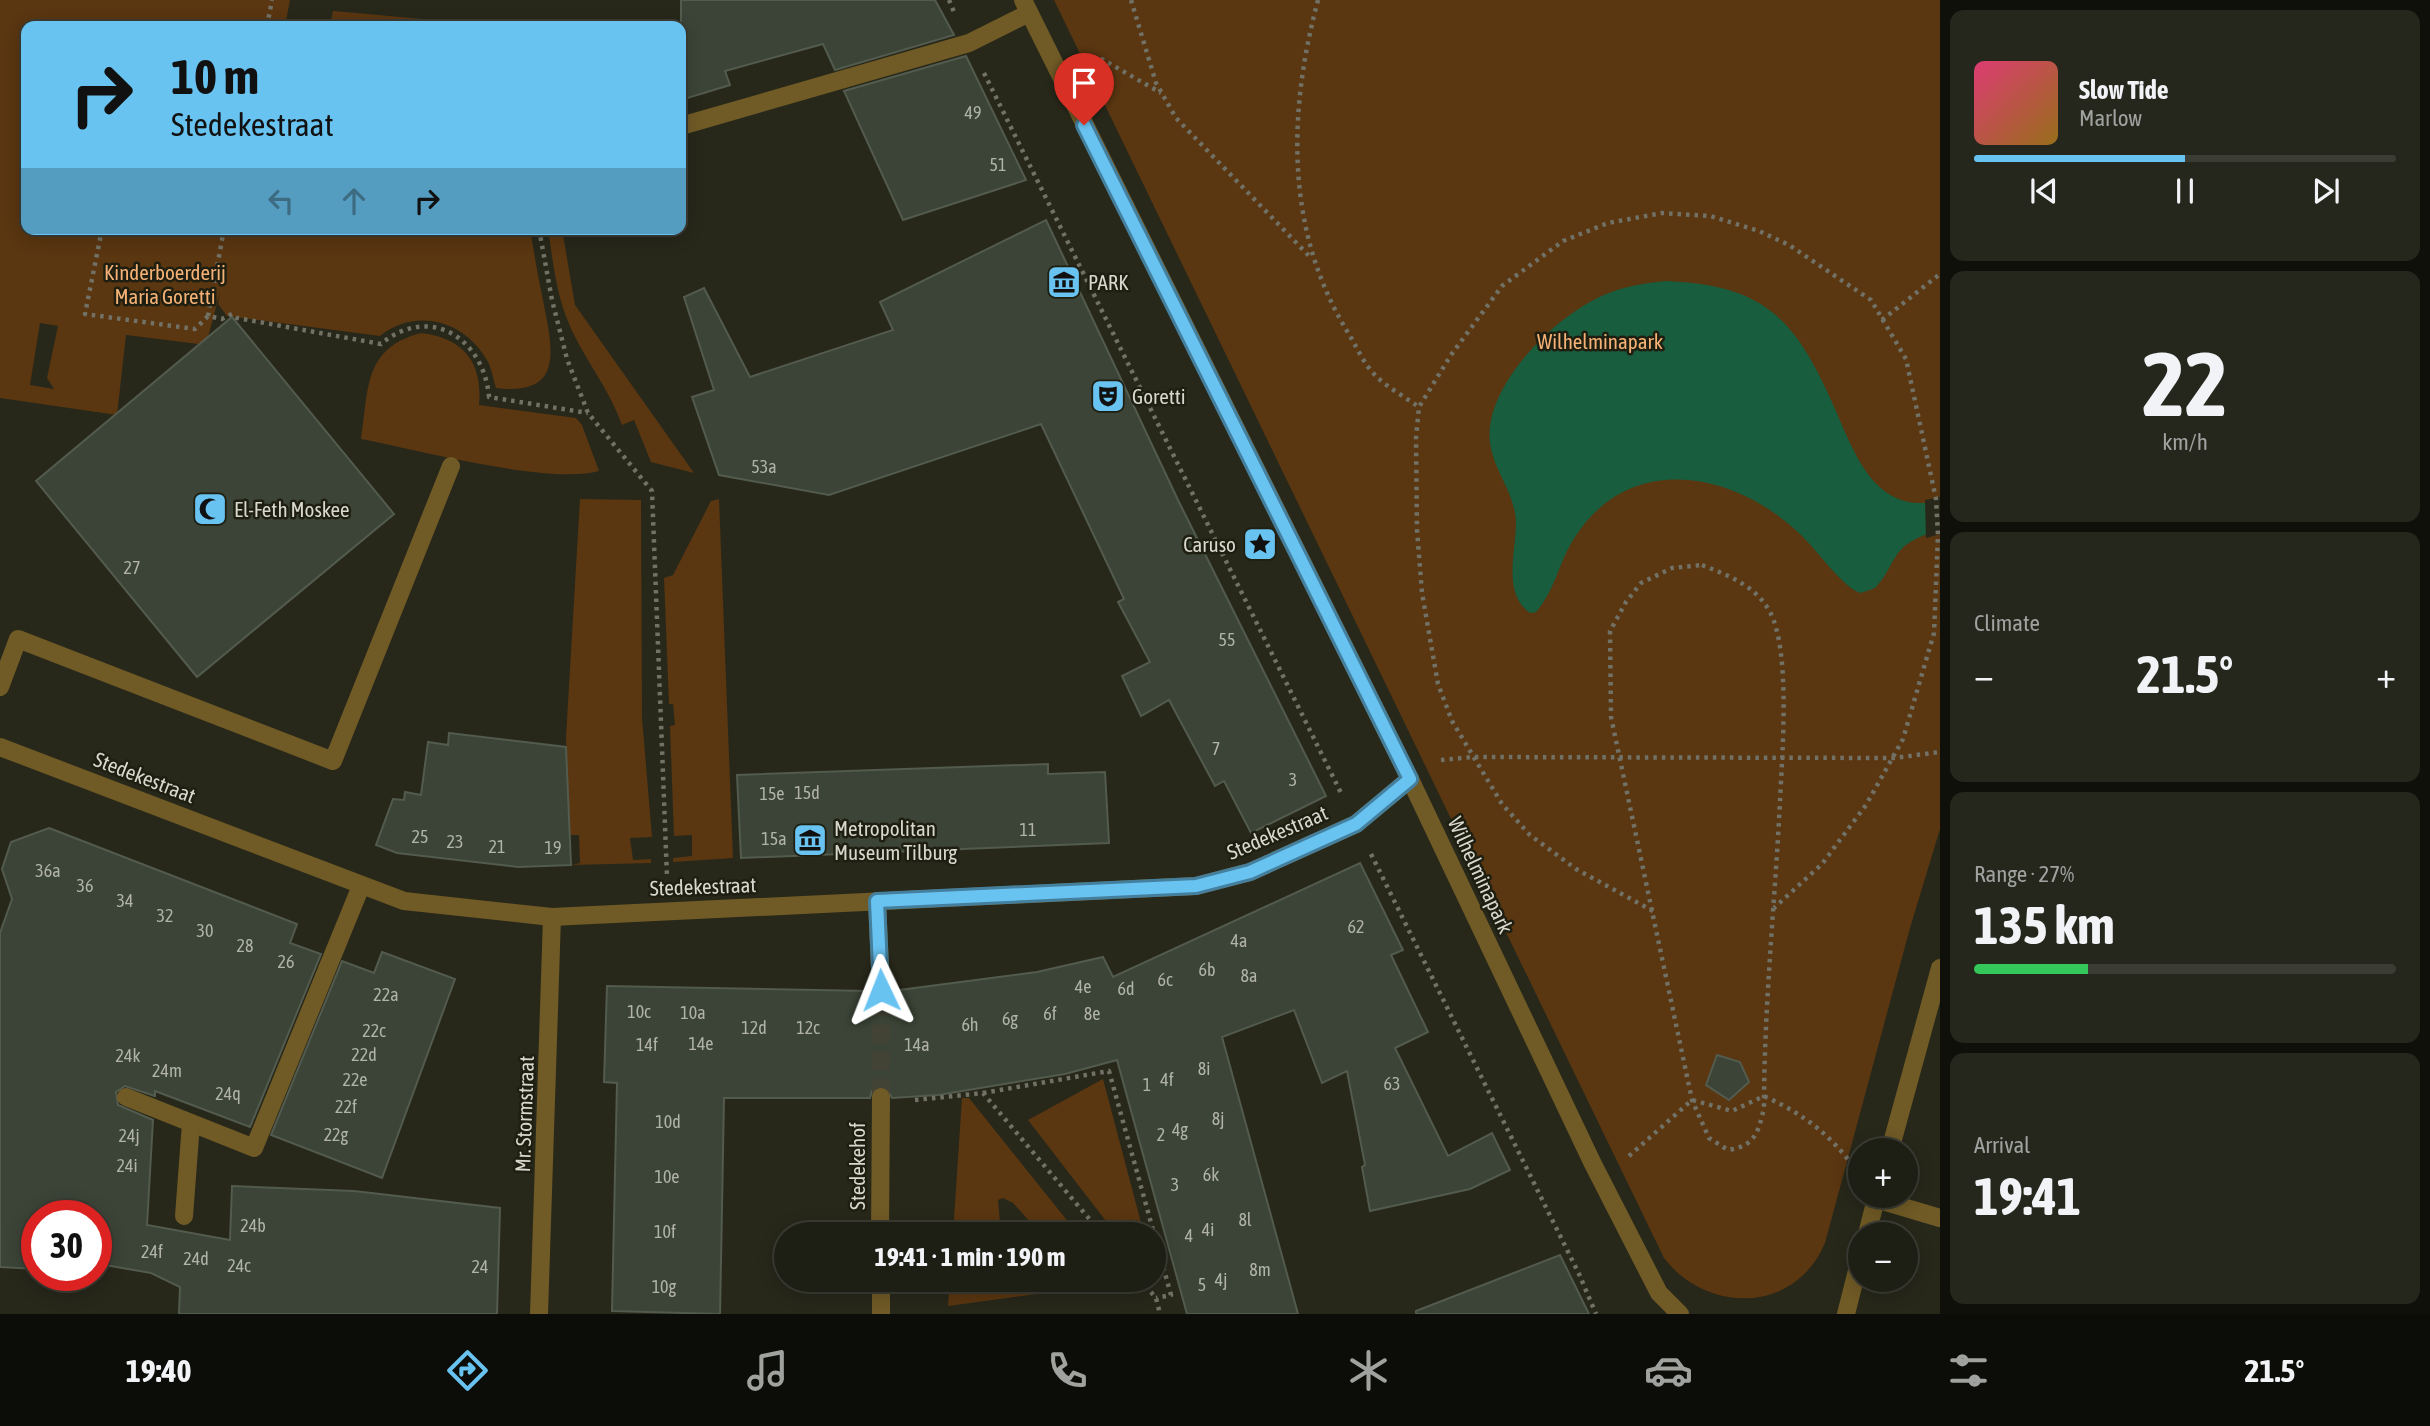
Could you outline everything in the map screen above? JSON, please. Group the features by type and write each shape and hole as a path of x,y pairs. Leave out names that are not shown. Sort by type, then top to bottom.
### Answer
{"street":[{"path":"686,125 969,43 1026,7"},
{"name":"Wilhelminapark","path":"1026,7 1410,779 1602,1181 1659,1293 1680,1314"},
{"path":"0,687 18,639 333,761 451,466"},
{"name":"Stedekestraat","path":"0,747 261,844 404,901 552,917 668,909 1196,886 1250,872 1356,824 1410,779"},
{"path":"126,1097 254,1148 361,886"},
{"path":"877,901 881,990"},
{"name":"Mr. Stormstraat","path":"540,1314 552,917"},
{"path":"1893,1138 1940,968"},
{"name":"Stedekehof","path":"880,1101 880,1222"},
{"path":"184,1216 191,1123"},
{"path":"1910,1208 1940,1218"},
{"path":"881,1292 881,1314"},
{"path":"1846,1314 1852,1292"}],"path":[{"path":"268,21 272,0"},
{"path":"949,0 1579,1274 1596,1314"},
{"path":"1131,0 1135,20 1162,94 1176,118 1312,259"},
{"path":"1318,0 1303,56 1295,134 1301,196 1312,259 1330,302 1374,375 1419,407"},
{"path":"1060,77 1100,58 1162,94"},
{"path":"1653,911 1576,869 1530,835 1502,804 1473,757 1452,720 1438,684 1422,593 1417,517 1419,407 1451,355 1502,286 1563,241 1608,223 1662,213 1710,216 1759,231 1808,257 1871,300 1906,359 1938,516 1934,633 1903,739 1866,805 1822,864 1774,908"},
{"path":"101,235 85,314 195,329 208,316 224,235"},
{"path":"541,235 552,300 567,359 588,413 652,491 668,909"},
{"path":"1882,320 1940,274"},
{"path":"208,316 222,319 232,314 237,318 381,344 397,332 421,326 444,329 466,342 481,363 489,397 588,413"},
{"path":"1702,565 1736,578 1757,594 1770,613 1777,635 1785,717 1782,756 1764,1096 1757,1137 1745,1147 1728,1150 1709,1138 1692,1100 1611,718 1610,631 1626,602 1642,583 1672,568 1702,565"},
{"path":"1473,757 1894,758 1940,752"},
{"path":"880,1101 983,1093 1109,1071 1171,1295 1156,1298"},
{"path":"983,1093 1092,1222"},
{"path":"1692,1100 1731,1111 1764,1096 1800,1113 1842,1150 1848,1159"},
{"path":"1602,1181 1692,1100"},
{"path":"1151,1292 1156,1298 1160,1314"}],"green space":[{"name":"Kinderboerderij Maria Goretti","path":"0,0 290,0 286,21 21,21 21,235 531,235 551,351 544,377 534,385 518,389 496,388 489,364 475,344 464,334 437,322 408,322 380,336 227,316 218,304 220,292 206,345 126,335 117,415 0,398","holes":["40,323 58,326 47,378 54,389 30,385"]},
{"name":"Wilhelminapark","path":"1054,0 1940,0 1940,829 1910,928 1853,1138 1848,1138 1848,1158 1825,1243 1811,1266 1793,1283 1772,1294 1749,1298 1726,1297 1703,1289 1682,1276 1664,1258"},
{"path":"334,11 444,21 331,21"},
{"path":"549,235 563,235 575,305 694,473 651,462 634,420 622,425 575,337 561,301"},
{"path":"421,333 449,340 468,355 478,377 479,405 576,418 582,425 599,471 577,474 517,470 361,439 368,387 379,360 388,349 402,340"},
{"path":"580,499 641,500 642,718 652,837 630,838 633,860 651,859 651,863 571,865 580,863 579,835 570,835 566,737"},
{"path":"719,499 733,858 673,862 673,858 692,856 692,835 674,836 670,726 675,725 673,704 669,704 664,578 673,575 711,501"},
{"path":"1103,1079 1141,1222 1107,1222 1028,1120"},
{"path":"962,1098 969,1098 1068,1222 1030,1222 1013,1203 1003,1198 998,1200 1000,1222 954,1222"},
{"path":"949,1292 1051,1292 948,1306"}],"shaded area":[{"path":"1667,281 1722,288 1748,297 1772,312 1791,330 1806,352 1826,388 1857,457 1868,474 1881,488 1897,498 1916,503 1940,501 1927,534 1915,539 1900,551 1875,588 1861,593 1854,590 1801,535 1775,513 1746,496 1716,485 1685,480 1654,482 1625,491 1598,509 1575,537 1548,594 1536,612 1530,613 1521,605 1516,595 1512,571 1515,512 1490,443 1491,421 1498,399 1510,376 1526,355 1565,319 1585,305 1635,285"}],"pier":[{"path":"1940,497 1940,534 1926,538 1925,500"}],"building":[{"path":"681,0 935,0 954,35 835,70 823,44 725,71 730,85 686,98 686,21 681,21"},
{"path":"966,56 1026,180 903,220 844,91"},
{"path":"1046,220 1178,500 1326,796 1251,833 1224,781 1215,786 1169,700 1141,716 1122,676 1150,662 1118,602 1124,599 1041,424 829,495 719,475 692,397 714,390 684,297 704,288 750,377 893,330 880,302"},
{"path":"232,317 394,514 197,677 36,481"},
{"path":"449,733 566,747 571,865 518,867 397,853 376,845 393,799 404,800 405,792 421,795 428,742 448,745"},
{"path":"1048,764 1048,774 1105,772 1109,843 741,858 737,775"},
{"path":"49,828 297,924 290,943 321,954 250,1127 155,1091 155,1096 125,1086 116,1092 118,1105 153,1120 147,1225 230,1240 232,1186 354,1191 500,1208 497,1314 179,1314 180,1287 151,1273 112,1266 112,1200 21,1200 21,1268 0,1267 0,933 12,899 2,869 11,842"},
{"path":"1360,863 1403,950 1391,955 1428,1032 1395,1048 1448,1156 1492,1133 1510,1170 1470,1189 1370,1211 1362,1167 1365,1165 1347,1071 1322,1083 1294,1010 1222,1037 1298,1314 1187,1314 1166,1238 1166,1222 1162,1222 1117,1060 1065,1074 938,1095 892,1098 887,1088 880,1086 872,1091 870,1098 724,1098 720,1314 612,1311 617,1083 604,1082 607,986 870,991 875,1000 881,1001 888,999 892,991 1037,972 1103,957 1113,977"},
{"path":"382,952 455,979 382,1178 271,1135 342,961 374,973"},
{"path":"1717,1055 1740,1062 1749,1082 1729,1100 1706,1085"},
{"path":"1560,1255 1589,1314 1416,1314 1416,1311"}],"tunnel":[{"path":"881,990 881,1097"}],"place":[{"name":"PARK","path":"1064,282"},
{"name":"Goretti","path":"1108,396"},
{"name":"El-Feth Moskee","path":"210,509"},
{"name":"Caruso","path":"1260,544"},
{"name":"Metropolitan Museum Tilburg","path":"810,840"}],"route":[{"path":"881,990 877,901 1103,893 1196,886 1250,872 1356,824 1410,779 1084,125"}]}
